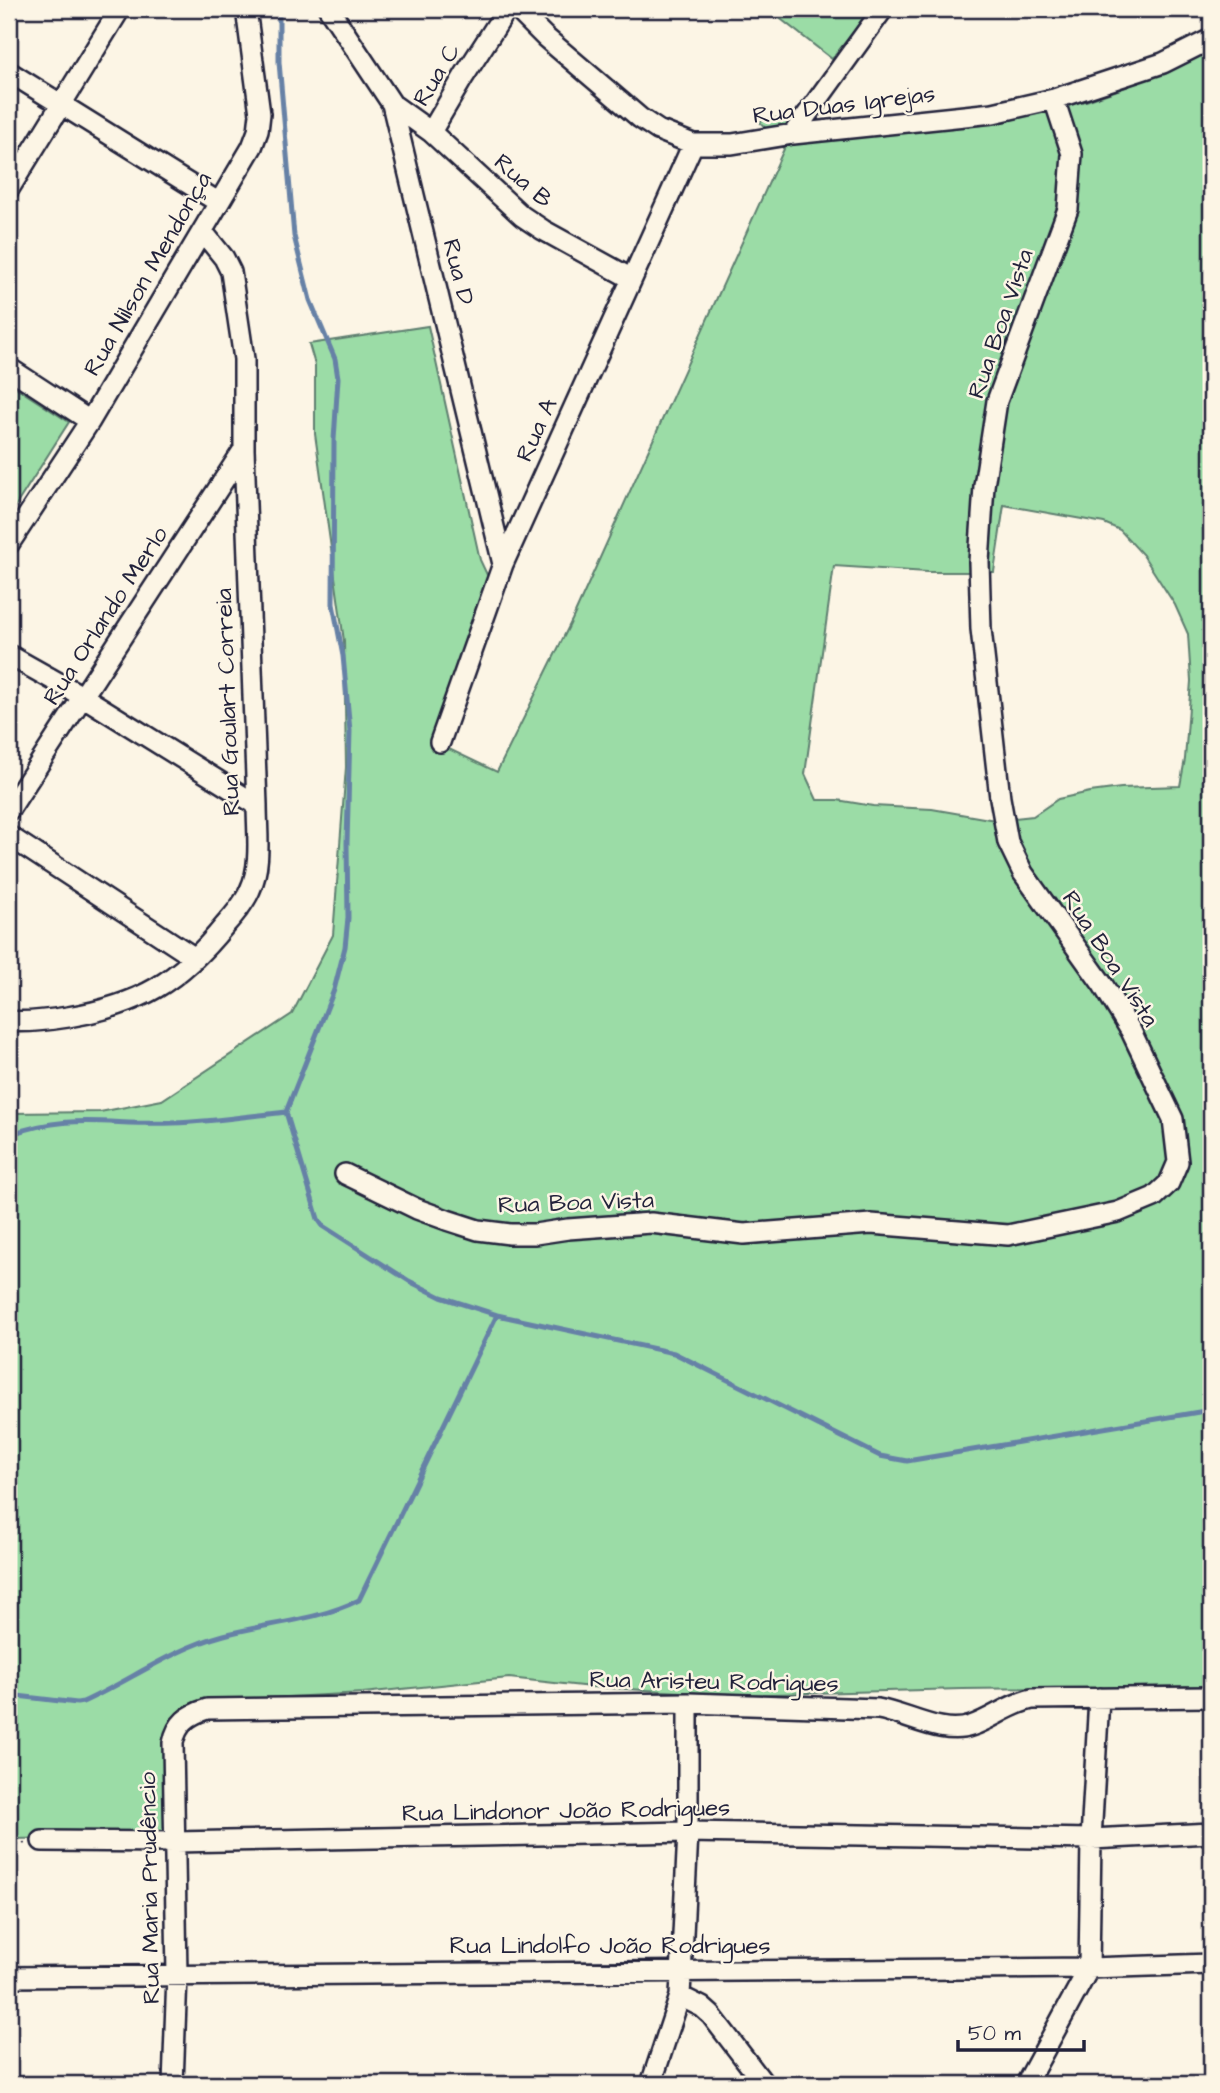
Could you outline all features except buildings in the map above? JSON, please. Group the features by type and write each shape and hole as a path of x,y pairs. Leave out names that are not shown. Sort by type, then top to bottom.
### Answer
{"street":[{"path":"9,189 120,9"},
{"name":"Rua Nilson Mendonça","path":"9,544 90,421 252,147 260,114 246,9"},
{"name":"Rua D","path":"329,9 392,104 503,564"},
{"name":"Rua C","path":"431,132 507,9"},
{"name":"Rua Duas Igrejas","path":"517,9 545,37 640,118 658,130 693,144 732,144 793,134 993,113 1054,99 1163,63 1211,39"},
{"path":"793,134 883,9"},
{"path":"9,72 218,202"},
{"name":"Rua Boa Vista","path":"345,1174 417,1209 447,1220 478,1230 510,1234 651,1223 744,1234 871,1224 1008,1235 1127,1209 1154,1197 1169,1183 1178,1162 1173,1119 1124,1020 1103,985 1023,873 1008,842 1000,798 981,629 979,562 984,486 997,401 1068,209 1072,154 1054,99"},
{"name":"Rua B","path":"392,104 431,132 522,216 632,279"},
{"name":"Rua A","path":"440,742 503,564 693,144"},
{"name":"Rua Goulart Correia","path":"9,1021 56,1019 93,1013 127,1003 170,981 233,915 251,890 257,862 257,805 244,449 244,359 233,280 224,258 203,232"},
{"path":"9,368 90,421"},
{"name":"Rua Orlando Merlo","path":"9,810 244,449"},
{"path":"9,655 82,696 257,805"},
{"path":"9,836 195,957"},
{"name":"Rua Aristeu Rodrigues","path":"207,1709 688,1703 878,1709 940,1727 956,1728 970,1726 1010,1705 1032,1699 1211,1697"},
{"path":"1026,2084 1089,1968 1091,1839 1099,1699"},
{"path":"652,2084 680,1996 688,1832 688,1703"},
{"name":"Rua Maria Prudêncio","path":"173,2084 177,1975 173,1743 176,1731 191,1714 207,1709"},
{"name":"Rua Lindonor João Rodrigues","path":"42,1841 175,1842 688,1832 1091,1839 1211,1833"},
{"name":"Rua Lindolfo João Rodrigues","path":"9,1977 1089,1968 1211,1964"},
{"path":"680,1996 702,2007 711,2015 764,2084"}],"green space":[{"path":"768,9 871,9 832,59"},
{"path":"1211,49 1211,1686 736,1695 591,1687 509,1678 363,1693 195,1702 178,1720 169,1829 161,1837 9,1839 9,1113 100,1112 162,1100 292,1014 333,935 346,767 344,641 315,434 315,365 309,344 428,326 480,560 489,579 432,741 497,772 572,620 784,149 759,121 795,115 858,131 1086,101 1126,87","holes":["1004,505 1104,523 1120,530 1143,555 1175,605 1188,634 1191,681 1185,759 1180,786 1090,792 1058,799 1033,816 995,820 932,809 817,800 805,774 834,566 927,572 994,572"]},
{"path":"9,383 69,422 9,516"}],"waterway":[{"path":"279,9 279,62 294,236 310,300 335,359 338,378 334,440 333,604 343,656 350,731 348,918 345,947 334,990 286,1112 318,1219 323,1226 409,1281 441,1297 497,1315 674,1353 880,1456 907,1461 1211,1410"},
{"path":"9,1135 31,1128 72,1122 187,1122 286,1112"},
{"path":"9,1695 83,1702 205,1641 326,1613 359,1600 497,1315"}]}
